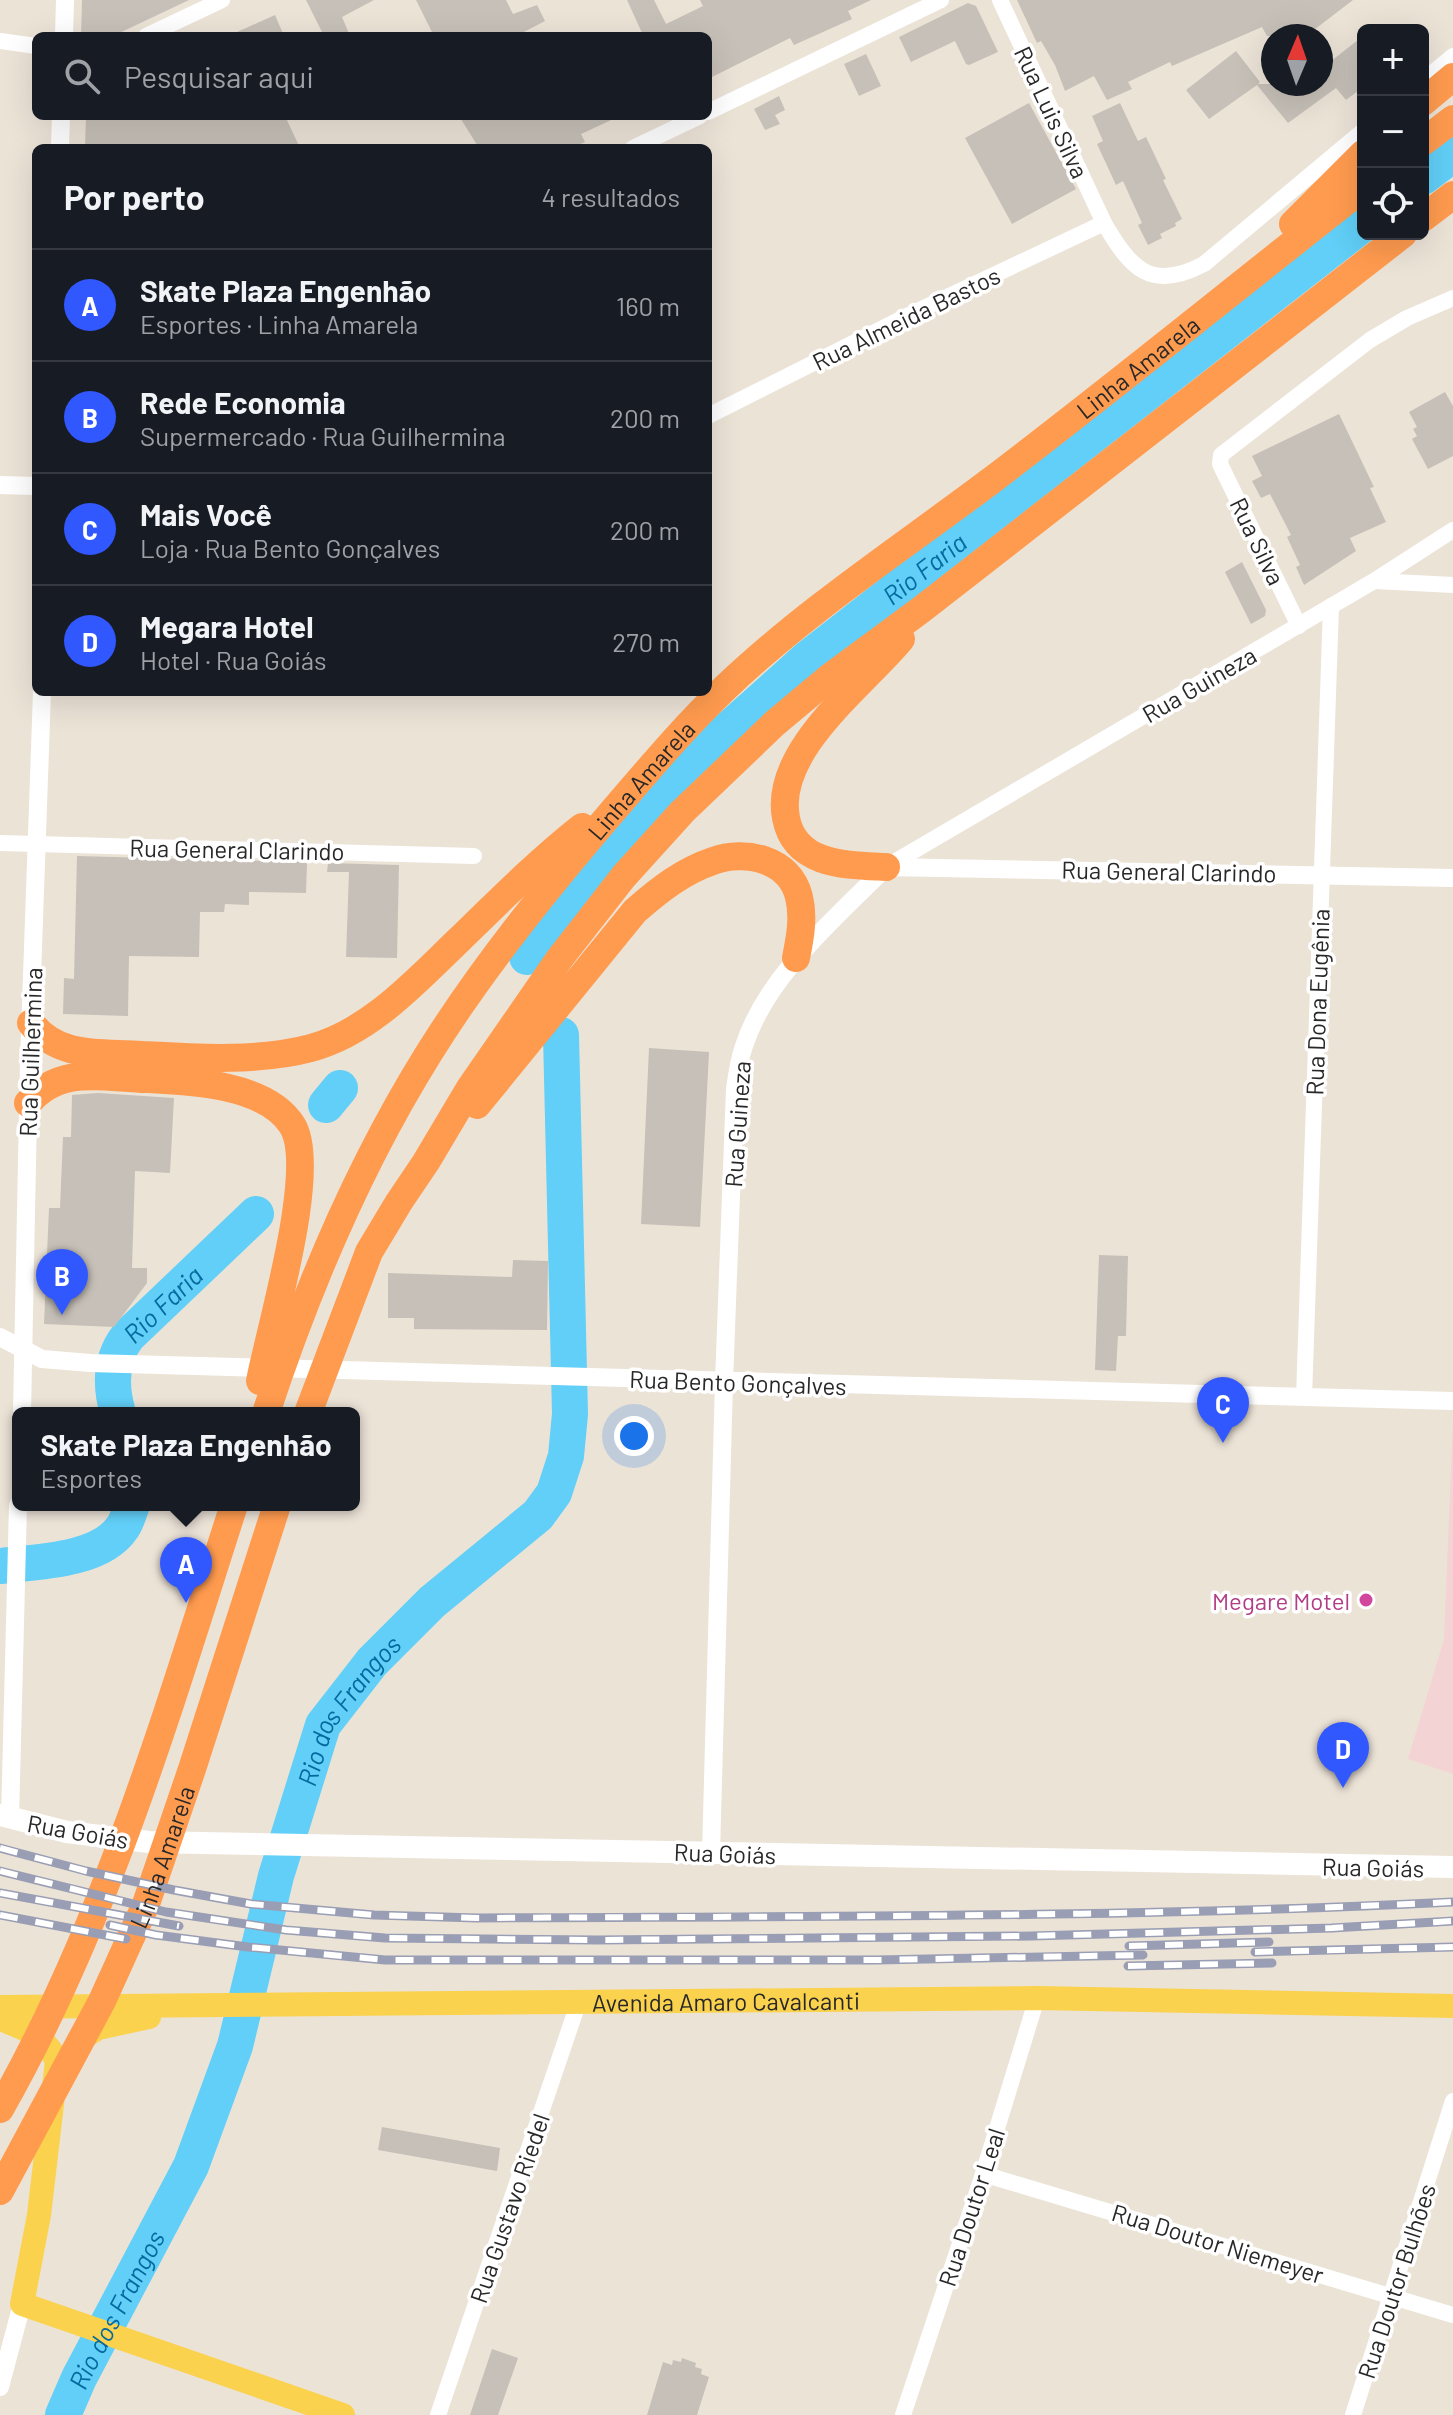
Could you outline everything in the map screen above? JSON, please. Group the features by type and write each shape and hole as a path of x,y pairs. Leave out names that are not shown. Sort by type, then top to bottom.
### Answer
{"highway":[{"path":"1429,97 1453,77"},
{"path":"1429,137 1453,119"},
{"path":"1218,300 1357,160"},
{"name":"Linha Amarela","path":"268,1407 309,1288 388,1125 428,1054 471,989 570,861 685,728 728,685 786,636 994,478 1357,193"},
{"path":"1429,213 1453,195"},
{"path":"310,1407 369,1252 399,1202 515,1022 624,876 682,812 775,723 830,677 922,609 1395,240"},
{"path":"886,867 837,864 817,858 802,848 793,838 786,822 786,784 794,764 822,724 886,657 922,609"},
{"path":"31,1023 51,1044 74,1051 221,1057 313,1048 381,1012 566,839 626,796"},
{"path":"426,1162 499,1080 635,911 661,888 689,872 715,860 740,856 773,863 787,875 799,893 802,912 796,958"},
{"path":"28,1103 41,1089 72,1076 172,1080 227,1087 254,1096 291,1123 299,1139 301,1177 257,1407"},
{"name":"Linha Amarela","path":"0,2109 60,1993 112,1868 144,1783 232,1511"},
{"name":"Linha Amarela","path":"0,2191 96,2013 146,1904 275,1511"}],"main road":[{"name":"Rua Goiás","path":"5,1817 104,1838 149,1842 1453,1867"},
{"name":"Avenida Amaro Cavalcanti","path":"0,2007 1037,1998 1453,2006"},
{"path":"57,2061 85,2035 112,2023 245,2003"},
{"path":"0,2019 34,2032 46,2042 57,2061 39,2215 22,2304 343,2415"}],"street":[{"path":"64,32 65,0"},
{"path":"154,32 222,0"},
{"path":"712,110 941,0"},
{"name":"Rua Luis Silva","path":"1000,0 1104,223 1121,252 1135,267 1149,275 1167,277 1185,274 1204,264 1357,136"},
{"path":"0,41 32,45"},
{"path":"1429,76 1453,56"},
{"path":"60,144 61,120"},
{"path":"641,144 692,120"},
{"name":"Rua Almeida Bastos","path":"712,414 909,315 1104,223"},
{"name":"Rua Silva","path":"1299,626 1220,464 1221,455 1370,340 1407,318 1453,298"},
{"path":"0,485 32,486"},
{"name":"Rua Guineza","path":"711,1853 735,1089 740,1059 760,1011 796,958 886,867 1299,626 1453,530"},
{"path":"1374,581 1453,585"},
{"name":"Rua Dona Eugênia","path":"1304,1397 1331,606"},
{"name":"Rua Guilhermina","path":"22,1407 28,1103 42,696"},
{"name":"Rua General Clarindo","path":"0,843 474,856"},
{"name":"Rua General Clarindo","path":"886,867 1453,878"},
{"name":"Rua Bento Gonçalves","path":"0,1337 42,1359 90,1363 1453,1401"},
{"path":"5,1817 18,1511"},
{"name":"Rua Doutor Leal","path":"903,2415 983,2174 1037,1998"},
{"name":"Rua Gustavo Riedel","path":"438,2415 579,2001"},
{"name":"Rua Doutor Bulhões","path":"1353,2415 1453,2101"},
{"name":"Rua Doutor Niemeyer","path":"983,2174 1453,2315"},
{"path":"0,2387 22,2304"}],"shaded area":[{"path":"1453,1418 1453,1774 1408,1759 1444,1639"}],"building":[{"path":"82,0 189,0 121,32 81,32"},
{"path":"306,0 374,0 342,17 348,32 322,32"},
{"path":"416,0 506,0 513,14 537,5 545,21 524,32 432,32"},
{"path":"627,0 654,0 666,24 703,6 700,0 871,0 848,11 852,19 794,45 790,38 712,77 712,32 642,32"},
{"path":"1017,0 1353,0 1322,24 1261,24 1261,27 1172,66 1170,62 1128,82 1132,89 1107,100 1094,76 1065,91 1041,41 1037,43"},
{"path":"968,3 976,6 998,52 969,65 955,41 911,62 899,37"},
{"path":"275,15 282,32 237,32"},
{"path":"1357,41 1357,92 1346,100 1336,88 1333,90 1333,60"},
{"path":"1236,51 1260,82 1258,84 1261,84 1261,90 1257,85 1209,119 1186,90"},
{"path":"866,54 881,86 859,96 844,64"},
{"path":"779,96 785,110 775,115 780,124 765,130 754,109"},
{"path":"1266,96 1325,96 1288,123"},
{"path":"1029,103 1076,189 1012,224 965,138"},
{"path":"1120,103 1138,141 1146,137 1182,219 1175,223 1176,226 1160,234 1162,238 1148,245 1138,225 1142,223 1123,181 1116,185 1097,144 1103,141 1092,116"},
{"path":"86,120 287,120 298,144 85,144"},
{"path":"462,120 611,120 581,134 585,142 580,144 476,144"},
{"path":"1445,392 1453,406 1453,456 1428,469 1412,439 1417,436 1413,429 1417,427 1409,412"},
{"path":"1339,414 1374,487 1370,488 1386,522 1350,538 1356,551 1304,585 1296,567 1300,565 1287,537 1291,535 1270,494 1261,498 1252,481 1262,476 1252,456"},
{"path":"1242,562 1266,610 1265,616 1251,624 1225,572"},
{"path":"77,856 307,862 306,893 249,892 249,905 225,904 224,912 200,912 199,957 129,956 128,1016 63,1014 64,978 74,979"},
{"path":"328,863 399,865 397,958 346,957 349,872 327,872"},
{"path":"649,1048 709,1052 700,1227 641,1224"},
{"path":"98,1093 174,1098 170,1173 135,1171 132,1268 147,1268 147,1283 114,1327 44,1324 49,1208 60,1208 63,1137 71,1137 72,1095"},
{"path":"1099,1255 1128,1256 1126,1336 1118,1336 1116,1371 1095,1370"},
{"path":"513,1260 548,1261 547,1330 414,1329 414,1318 388,1318 388,1273 512,1277"},
{"path":"382,2127 500,2148 497,2171 378,2150"},
{"path":"492,2349 518,2358 498,2415 470,2415"},
{"path":"682,2358 696,2363 695,2367 702,2369 701,2374 709,2377 697,2415 647,2415 663,2362 672,2365 673,2360 681,2362"}],"waterway":[{"name":"Rio Faria","path":"1429,172 1453,154"},
{"name":"Rio Faria","path":"527,957 638,821 729,729 807,659 1357,229"},
{"name":"Rio dos Frangos","path":"63,2415 79,2378 191,2166 235,2046 276,1876 323,1725 372,1662 432,1602 538,1515 554,1493 566,1456 570,1414 561,1035"},
{"name":"Rio Faria","path":"326,1105 340,1088"},
{"name":"Rio Faria","path":"117,1407 113,1373 118,1354 128,1336 256,1214"},
{"name":"Rio Faria","path":"0,1566 66,1558 99,1547 122,1528 130,1511"}],"railway":[{"path":"0,1848 86,1871 251,1904 374,1915 477,1918 965,1915 1209,1911 1453,1902"},
{"path":"0,1871 166,1912 286,1930 385,1938 598,1940 1031,1936 1332,1928 1453,1921"},
{"path":"0,1893 179,1926"},
{"path":"0,1915 126,1939"},
{"path":"110,1925 156,1935 248,1947 385,1960 876,1960 1143,1955"},
{"path":"1129,1946 1269,1942"},
{"path":"1255,1952 1453,1947"},
{"path":"1128,1966 1272,1963"}],"place":[{"name":"Rede Economia","path":"62,1315"},
{"name":"Mais Você","path":"1223,1443"},
{"name":"Megare Motel","path":"1366,1600"},
{"name":"Skate Plaza Engenhão","path":"186,1603"},
{"name":"Megara Hotel","path":"1343,1788"}]}
